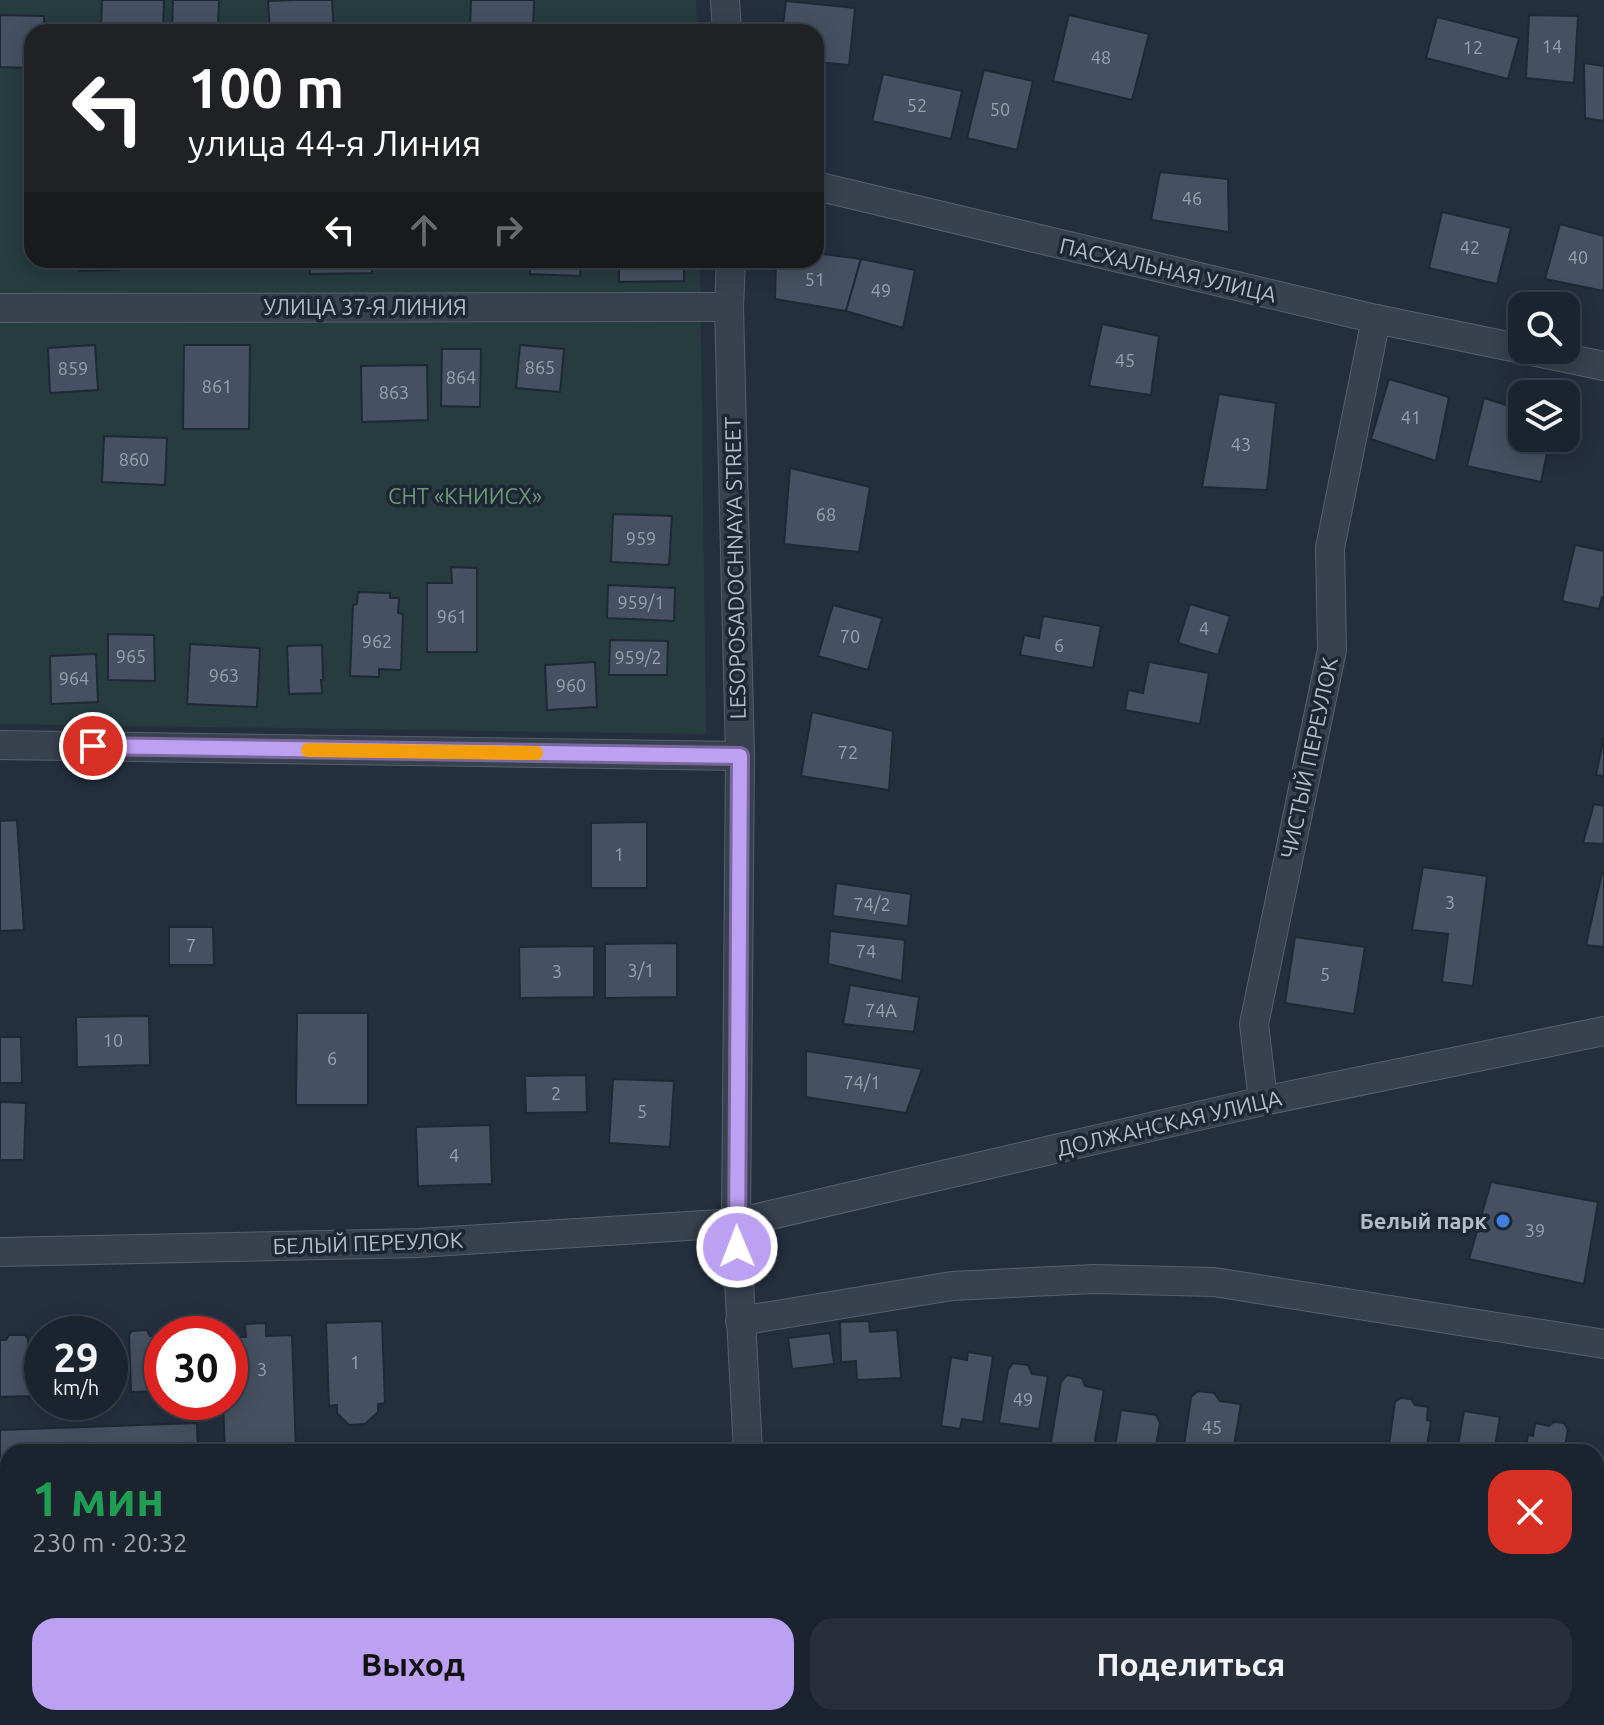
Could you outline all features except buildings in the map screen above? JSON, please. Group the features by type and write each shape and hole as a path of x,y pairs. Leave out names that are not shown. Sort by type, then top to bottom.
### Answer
{"street":[{"path":"725,0 726,24"},
{"name":"ПАСХАЛЬНАЯ УЛИЦА","path":"824,188 1376,319 1508,347"},
{"name":"LESOPOSADOCHNAYA STREET","path":"731,268 729,307 740,756 736,1223 748,1444"},
{"name":"УЛИЦА 37-Я ЛИНИЯ","path":"0,308 729,307"},
{"name":"ЧИСТЫЙ ПЕРЕУЛОК","path":"1263,1101 1254,1024 1332,650 1330,548 1376,319"},
{"name":"ПАСХАЛЬНАЯ УЛИЦА","path":"1580,361 1604,366"},
{"path":"0,745 740,756"},
{"name":"ДОЛЖАНСКАЯ УЛИЦА","path":"736,1223 1263,1101 1604,1031"},
{"name":"БЕЛЫЙ ПЕРЕУЛОК","path":"0,1252 418,1243 736,1223"},
{"path":"740,1321 952,1286 1094,1279 1214,1282 1604,1344"}],"green space":[{"name":"СНТ «КНИИСХ»","path":"0,0 696,0 697,24 24,24 24,268 700,268 706,734 0,724"}],"slow traffic":[{"path":"308,750 536,753"}],"place":[{"name":"Белый парк","path":"1503,1221"}],"route":[{"path":"93,746 740,756 737,1247"}]}
